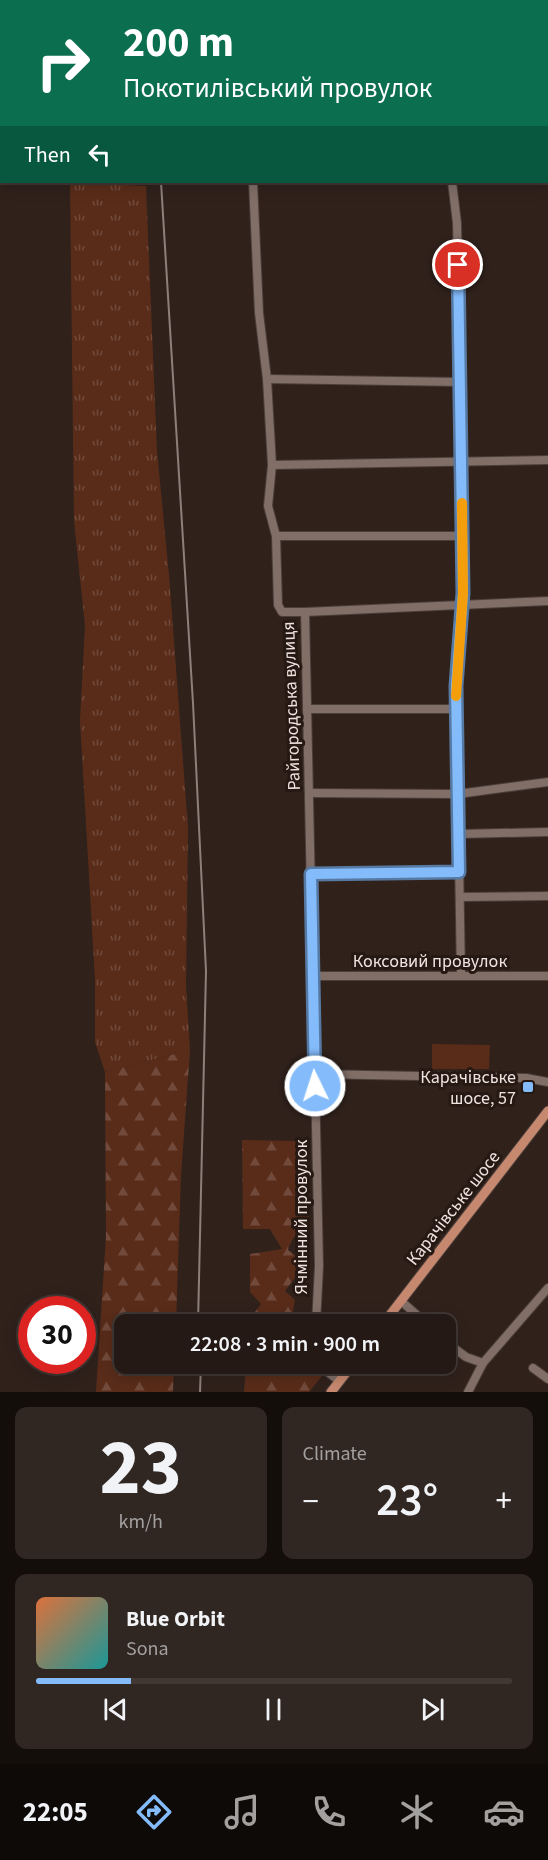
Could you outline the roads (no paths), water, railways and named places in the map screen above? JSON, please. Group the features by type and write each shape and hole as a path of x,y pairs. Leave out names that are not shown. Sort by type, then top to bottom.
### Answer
{"main road":[{"name":"Карачівське шосе","path":"391,1314 548,1111"},
{"path":"331,1392 345,1374"}],"street":[{"name":"Райгородська вулиця","path":"254,183 259,313 267,379 272,465 268,506 276,536 279,609 304,612 315,1074"},
{"path":"452,183 457,223 462,462 462,606 457,709 461,976"},
{"path":"267,379 460,382"},
{"path":"272,465 548,460"},
{"path":"276,536 462,536"},
{"path":"304,612 548,601"},
{"path":"307,709 457,709"},
{"path":"309,793 458,794 548,782"},
{"path":"459,834 548,832"},
{"path":"311,874 459,872"},
{"path":"460,897 548,896"},
{"name":"Коксовий провулок","path":"313,976 548,976"},
{"path":"315,1074 526,1077 548,1082"},
{"name":"Ячмінний провулок","path":"315,1074 315,1177 319,1266 317,1314"},
{"path":"468,1392 483,1363 548,1288"},
{"path":"401,1301 416,1314"},
{"path":"456,1350 466,1357 483,1363"},
{"path":"533,1368 548,1379"},
{"path":"329,1374 339,1381"}],"railway":[{"path":"161,183 193,703 206,971 198,1314"},
{"path":"200,1392 201,1374"}],"place":[{"name":"Карачівське шосе, 57","path":"528,1087"}]}
